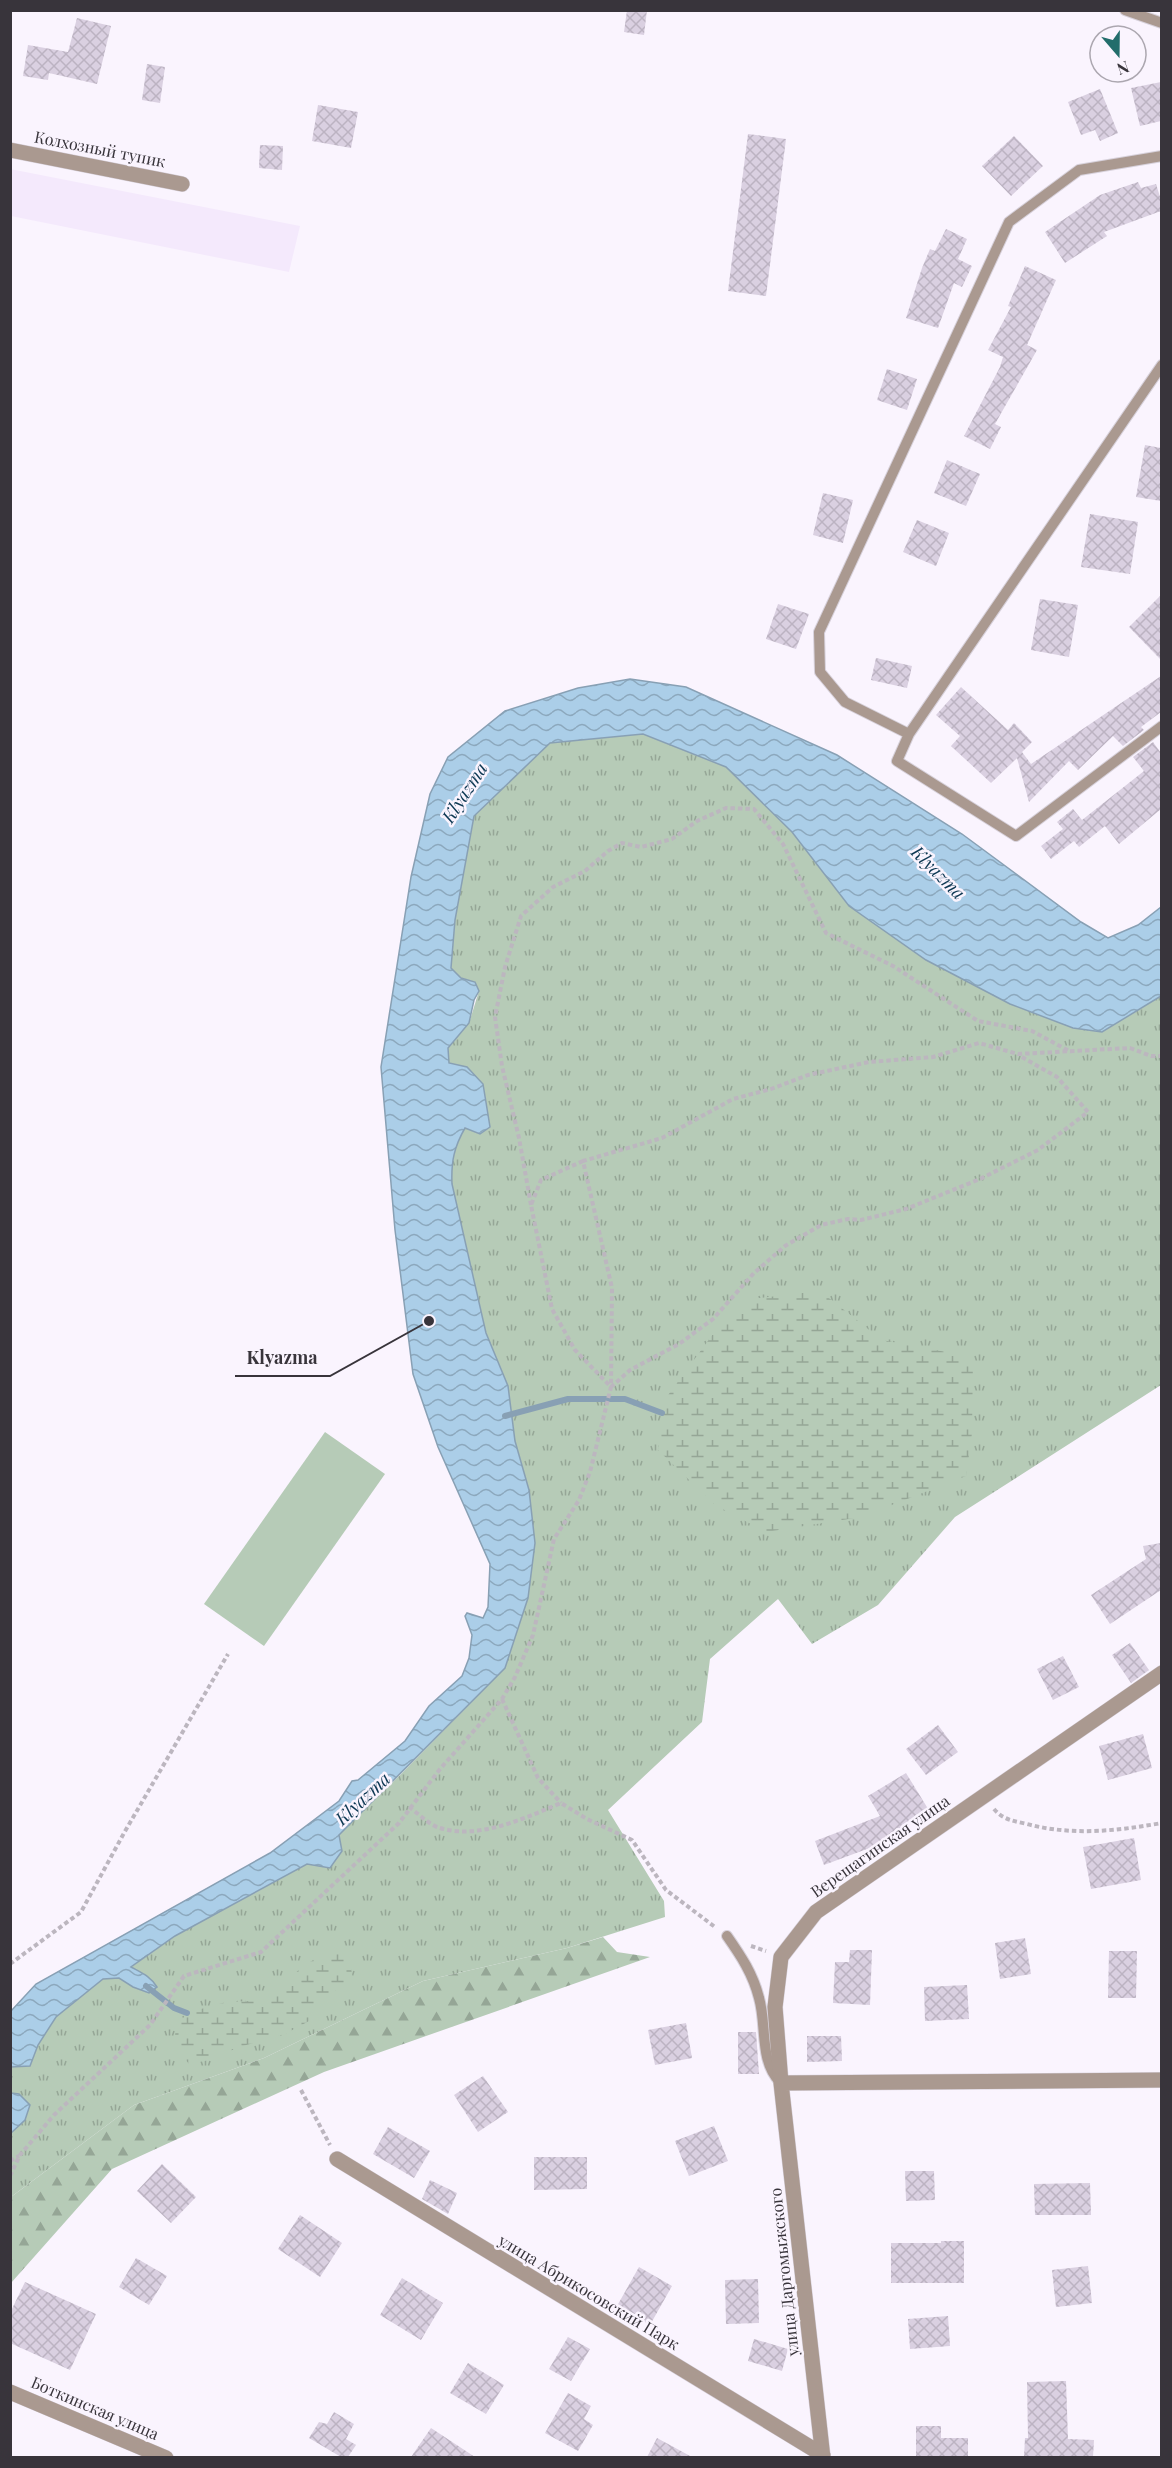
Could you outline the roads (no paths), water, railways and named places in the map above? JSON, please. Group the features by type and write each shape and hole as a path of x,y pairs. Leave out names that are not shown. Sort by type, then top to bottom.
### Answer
{"street":[{"name":"Колхозный тупик","path":"10,150 182,184"},
{"name":"Верещагинская улица","path":"781,2083 775,2007 781,1957 816,1912 1161,1673"},
{"path":"781,2083 1161,2080"},
{"name":"улица Даргомыжского","path":"781,2083 823,2456"},
{"name":"улица Абрикосовский Парк","path":"337,2159 823,2456"},
{"name":"Боткинская улица","path":"10,2392 166,2457"}],"lane":[{"path":"1125,10 1161,23"},
{"path":"909,734 844,702 820,672 819,632 1009,222 1079,170 1161,156"},
{"path":"1161,365 909,734 897,761 1016,836 1161,726"},
{"path":"727,1936 748,1966 760,1999 767,2059 773,2075 781,2083"}],"water":[{"path":"630,679 686,687 837,755 962,834 1081,922 1108,938 1138,925 1161,907 1161,996 1102,1032 1073,1028 1010,1004 926,960 849,906 792,832 726,767 643,734 550,743 474,816 455,920 451,968 461,978 475,982 479,991 474,1000 469,1023 448,1048 449,1063 467,1067 483,1084 490,1127 480,1134 465,1128 454,1155 452,1184 486,1333 508,1386 515,1441 529,1490 535,1543 528,1598 505,1668 339,1835 342,1851 330,1868 307,1864 175,1936 131,1967 149,1977 157,1987 149,1993 119,1978 103,1979 56,2017 38,2045 30,2066 11,2067 11,2011 36,1984 270,1853 339,1801 352,1781 358,1780 405,1741 429,1706 462,1676 469,1658 472,1635 465,1616 467,1613 483,1618 488,1607 490,1564 438,1447 413,1374 395,1230 381,1067 411,877 430,794 448,757 505,711 578,688"},
{"path":"11,2093 19,2094 30,2105 25,2120 11,2133"}],"waterway":[{"path":"505,1416 568,1399 625,1399 662,1413"},
{"path":"146,1986 174,2008 187,2013"}],"place":[{"name":"Klyazma","path":"429,1321"}]}
